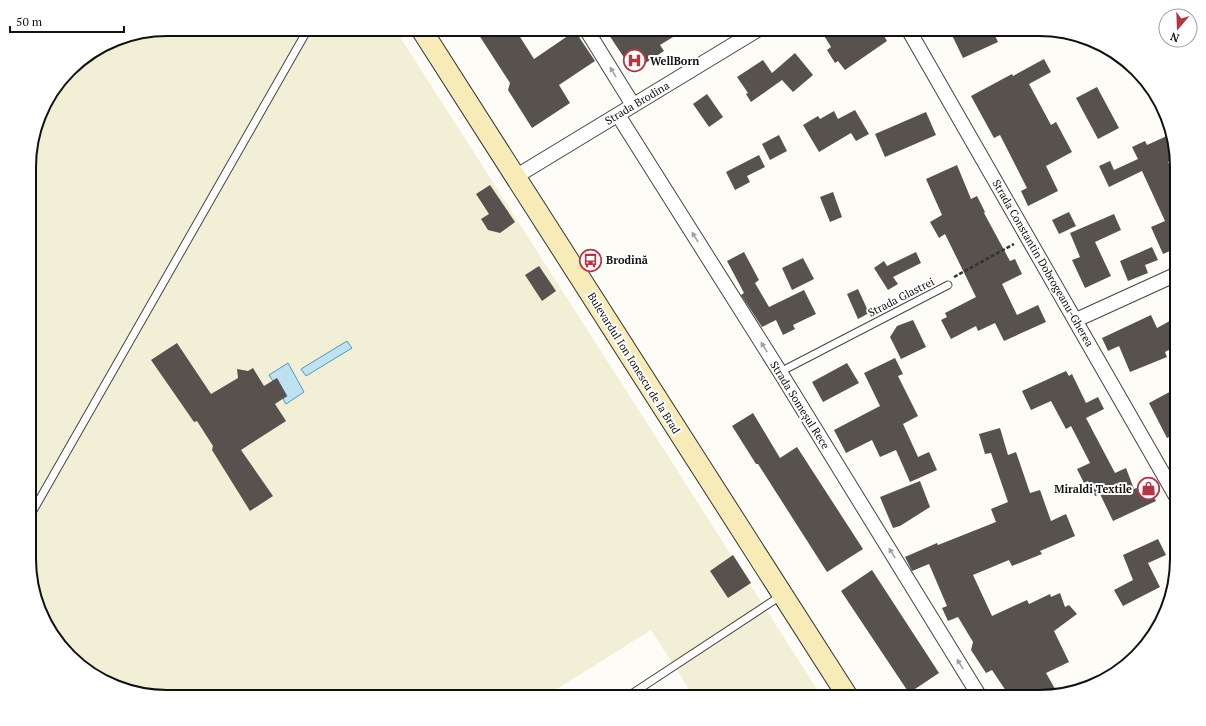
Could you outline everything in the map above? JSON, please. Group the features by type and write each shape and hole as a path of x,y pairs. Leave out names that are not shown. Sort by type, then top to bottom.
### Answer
{"main road":[{"name":"Bulevardul Ion Ionescu de la Brad","path":"425,36 843,690"}],"street":[{"path":"590,36 633,105"},
{"name":"Strada Brodina","path":"515,177 747,36"},
{"name":"Strada Constantin Dobrogeanu-Gherea","path":"912,36 1170,486"},
{"name":"Strada Someșul Rece","path":"618,115 780,372 976,690"},
{"path":"1076,320 1170,277"}],"lane":[{"path":"36,505 304,36"},
{"name":"Strada Glastrei","path":"780,372 948,285"},
{"path":"638,690 782,595"}],"path":[{"name":"Strada Glastrei","path":"948,285 949,279 1027,237"}],"shaded area":[{"path":"158,36 399,36 818,690 690,690 651,630 555,690 150,689 133,686 117,680 101,672 81,658 68,645 49,617 40,593 36,559 37,150 40,133 46,117 58,94 68,81 81,68 109,49 125,43"}],"water":[{"path":"347,341 352,348 306,376 301,369"},
{"path":"288,363 304,392 286,404 283,399 287,396 277,379 273,381 269,375"}],"building":[{"path":"480,36 519,36 534,59 568,36 578,36 595,61 559,85 570,103 532,128 508,90 510,83"},
{"path":"610,36 675,36 660,45 664,51 633,71"},
{"path":"824,36 884,36 887,41 845,70 838,61 835,63 827,50 831,47"},
{"path":"952,36 995,36 998,42 963,58"},
{"path":"795,53 813,75 793,92 782,80 751,102 746,94 748,93 737,77 763,60 772,73"},
{"path":"1044,59 1051,72 1029,84 1051,125 1056,122 1072,152 1046,166 1058,191 1028,206 1021,191 1027,188 1000,135 994,138 971,96"},
{"path":"1097,87 1119,128 1098,139 1076,98"},
{"path":"707,94 723,117 709,127 693,104"},
{"path":"855,110 869,134 856,141 851,133 819,152 803,125 818,116 820,119 834,111 838,119"},
{"path":"926,112 936,135 885,157 875,134"},
{"path":"779,135 787,151 770,160 762,144"},
{"path":"1166,136 1170,158 1170,161 1168,162 1170,166 1170,251 1163,254 1151,227 1165,221 1142,171 1109,187 1099,166 1110,161 1114,170 1138,159 1132,147 1145,141 1147,145"},
{"path":"759,155 765,167 747,176 750,182 735,190 726,172"},
{"path":"957,165 971,199 977,196 985,212 984,213 1010,261 1015,259 1022,274 1002,284 1017,315 1038,305 1046,322 1004,341 995,323 978,331 976,326 951,339 941,320 947,317 945,313 976,297 945,234 939,238 930,222 942,215 926,179"},
{"path":"490,185 515,222 500,233 488,230 481,219 489,214 476,194"},
{"path":"833,192 842,217 830,222 820,197"},
{"path":"1069,212 1076,226 1059,234 1052,220"},
{"path":"1114,214 1121,230 1095,242 1111,276 1085,288 1072,260 1080,257 1070,233"},
{"path":"1152,247 1158,260 1145,265 1148,273 1128,281 1120,261"},
{"path":"744,252 759,280 755,283 769,307 804,290 816,314 793,325 795,329 783,335 776,320 762,327 741,295 744,293 727,261"},
{"path":"916,252 921,263 893,277 898,284 888,290 874,268 884,261 887,266"},
{"path":"803,258 814,279 792,290 782,268"},
{"path":"539,266 556,291 542,301 525,275"},
{"path":"858,289 869,313 858,319 847,294"},
{"path":"1151,315 1157,328 1170,321 1170,350 1165,352 1167,357 1130,372 1119,346 1108,351 1102,338"},
{"path":"913,320 926,347 901,359 890,337 897,326"},
{"path":"177,343 211,394 238,378 237,369 248,371 253,368 264,386 277,378 287,396 275,404 286,421 241,450 273,496 250,511 212,450 213,446 197,421 194,422 151,360"},
{"path":"895,358 903,374 898,376 918,416 903,424 918,457 929,452 937,470 910,482 896,450 880,457 872,440 846,453 834,430 880,406 864,373"},
{"path":"847,363 859,383 823,402 812,382"},
{"path":"1066,371 1069,376 1072,374 1086,403 1098,397 1104,409 1086,418 1115,473 1126,468 1134,489 1147,484 1156,501 1113,521 1100,494 1095,496 1088,481 1084,483 1077,469 1090,463 1071,426 1066,429 1051,401 1031,410 1022,391"},
{"path":"1170,392 1170,436 1167,438 1149,403"},
{"path":"753,413 780,458 797,447 863,549 827,572 732,426"},
{"path":"1000,428 1008,455 1016,452 1030,493 1040,490 1051,521 1066,514 1075,536 1040,551 1042,554 1012,566 1009,560 973,575 992,616 1027,600 1029,604 1050,594 1051,597 1060,593 1065,607 1069,605 1077,614 1054,631 1069,662 1046,673 1055,689 1005,690 992,670 986,673 971,650 973,642 958,617 948,621 942,608 947,606 929,564 912,571 905,557 937,543 938,545 996,522 991,509 1008,502 991,453 985,454 979,434"},
{"path":"920,481 930,507 900,526 893,528 880,497"},
{"path":"1158,539 1166,555 1148,563 1160,587 1123,606 1114,590 1133,580 1123,555"},
{"path":"733,555 751,583 728,598 710,571"},
{"path":"872,570 939,673 914,690 907,690 841,591"}],"place":[{"name":"WellBorn","path":"635,61"},
{"name":"Brodină","path":"590,260"},
{"name":"Miraldi Textile","path":"1148,489"}]}
